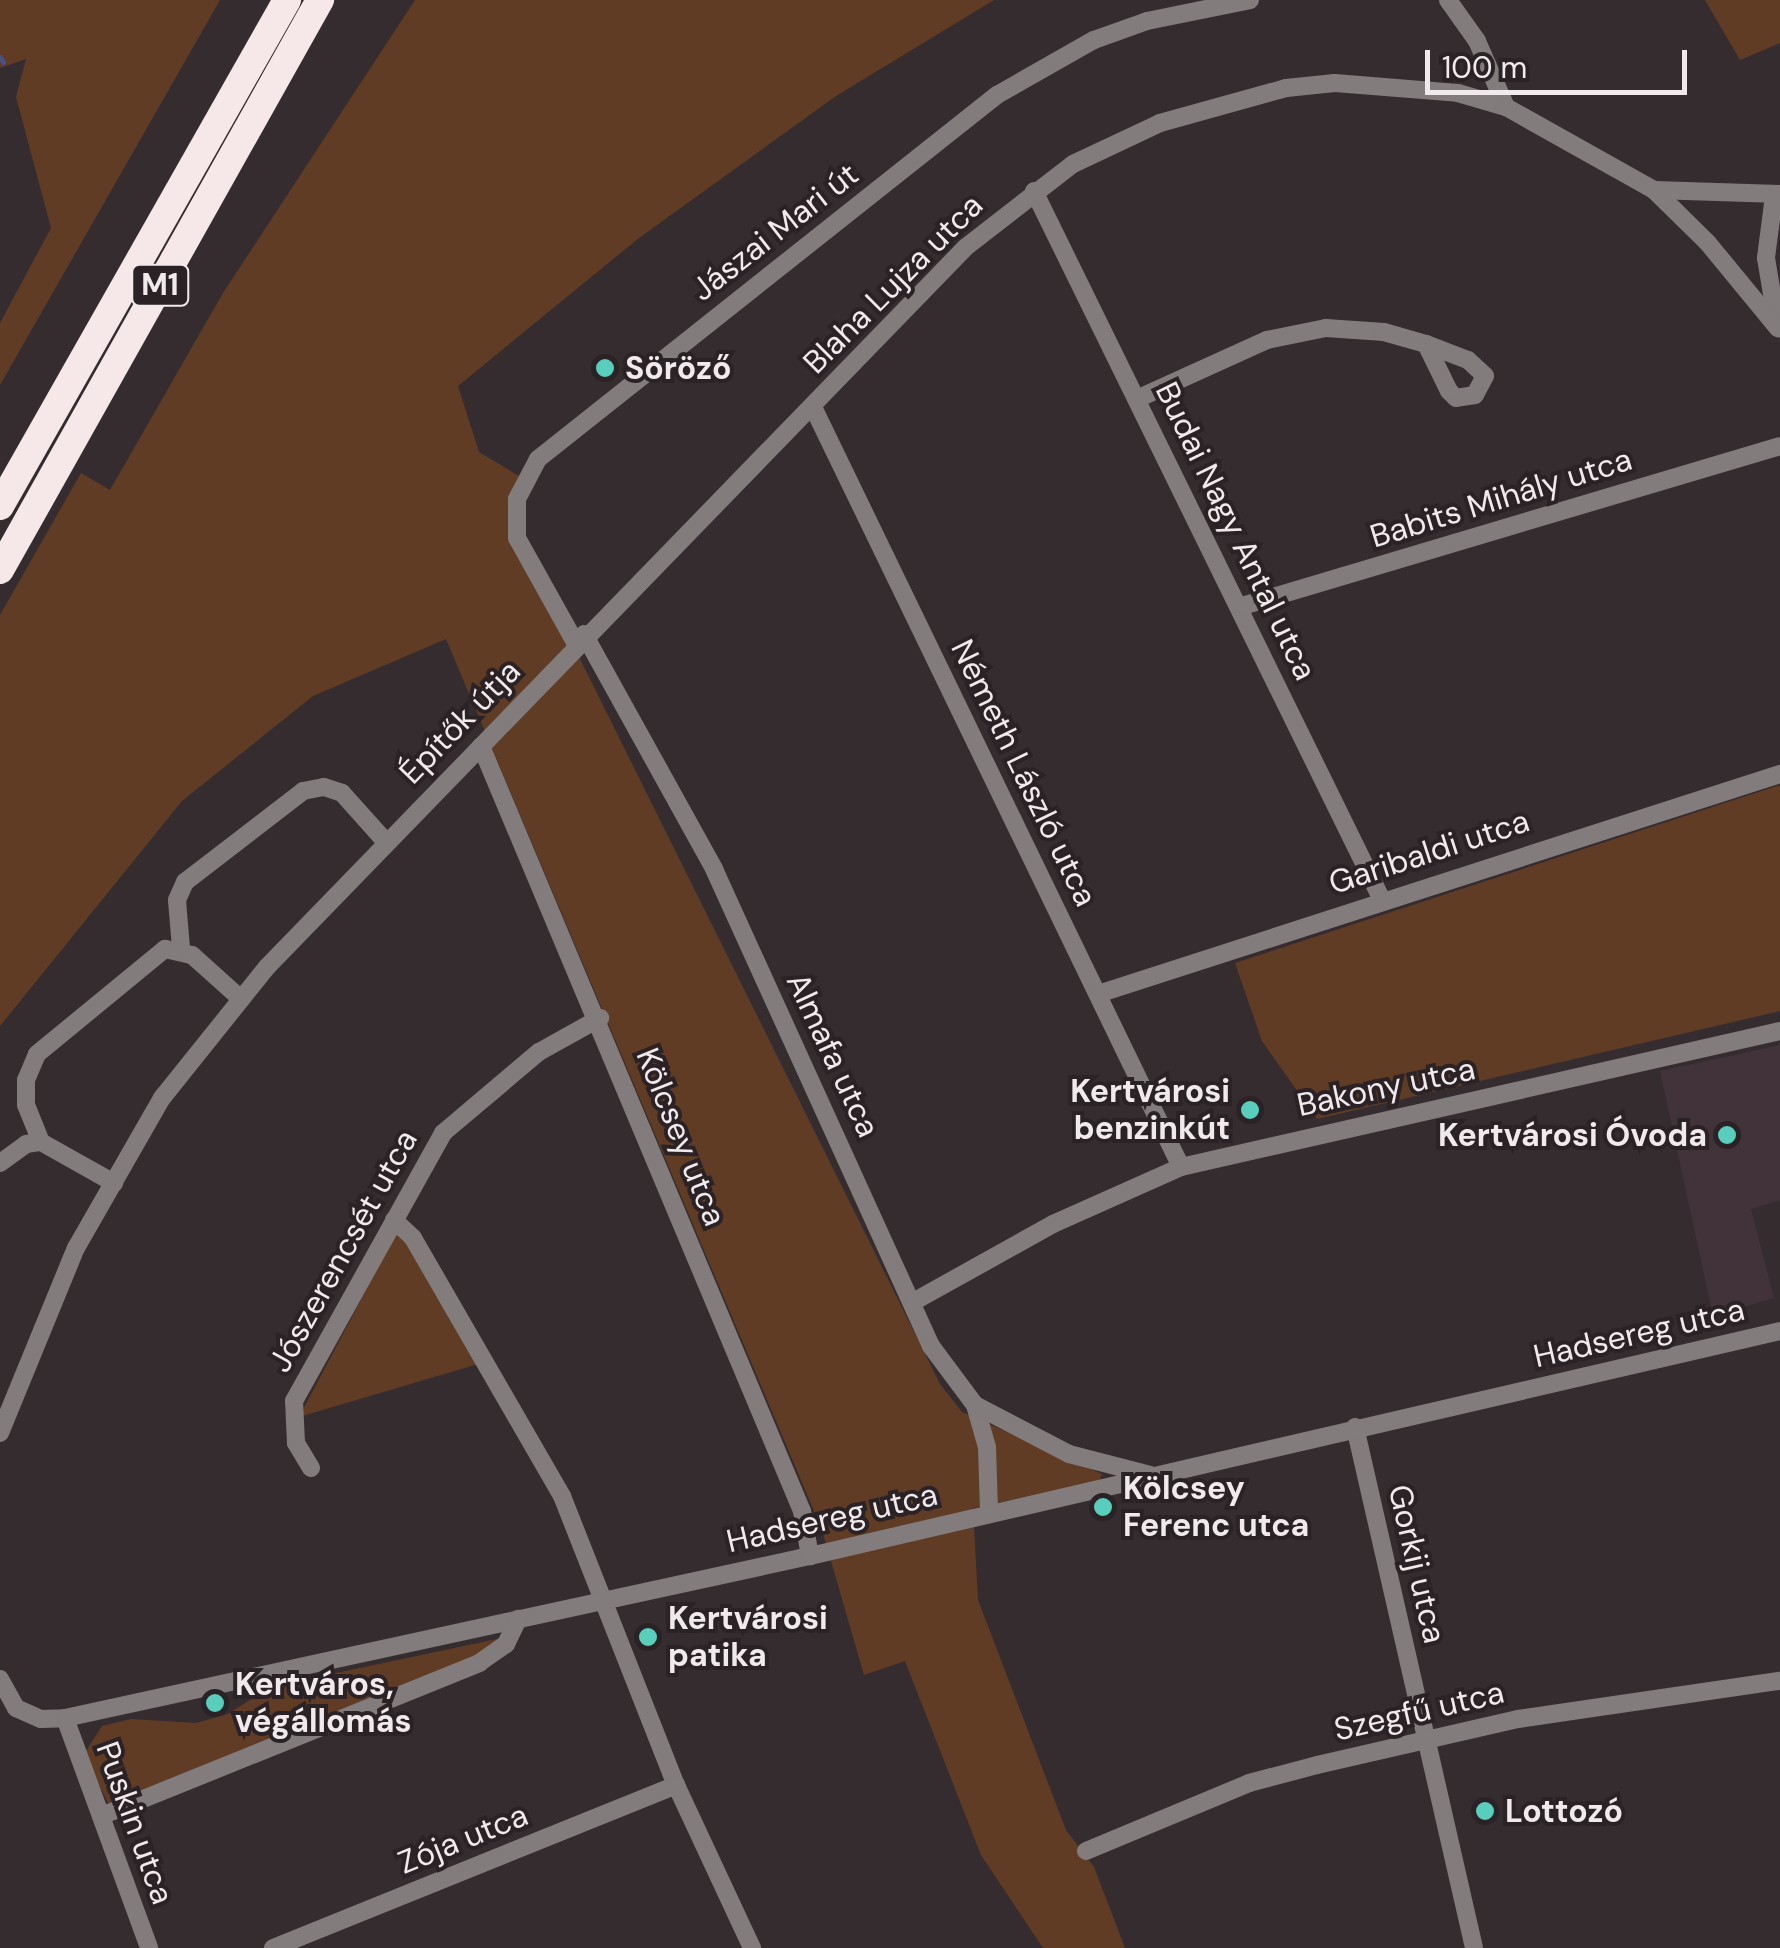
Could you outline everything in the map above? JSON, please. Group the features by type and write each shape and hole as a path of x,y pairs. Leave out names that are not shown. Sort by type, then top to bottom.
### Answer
{"highway":[{"name":"M1","path":"0,506 287,0"},
{"name":"M1","path":"0,570 320,0"}],"street":[{"name":"Jászai Mari út","path":"580,638 517,538 517,499 538,459 998,95 1094,40 1147,20 1250,0"},
{"path":"1450,1 1506,107"},
{"name":"Blaha Lujza utca","path":"580,638 813,407 966,247 1034,191 1073,164 1160,123 1286,88 1415,87 1506,107 1654,190 1707,242 1779,331"},
{"path":"1654,190 1777,195"},
{"name":"Budai Nagy Antal utca","path":"1034,191 1139,398 1381,898"},
{"name":"Blaha Lujza utca","path":"1777,195 1766,258 1779,331"},
{"path":"1139,398 1293,333 1356,328 1426,344"},
{"name":"Németh László utca","path":"813,407 1181,1167"},
{"name":"Babits Mihály utca","path":"1239,607 1780,446"},
{"name":"Építők útja","path":"0,1433 6,1391 48,1305 162,1098 241,998 580,638"},
{"name":"Almafa utca","path":"580,638 714,869 931,1346 976,1404 986,1447 989,1512"},
{"name":"Kölcsey utca","path":"482,746 600,1018 802,1511 810,1556"},
{"name":"Garibaldi utca","path":"1098,994 1381,898 1780,774"},
{"path":"181,948 177,900 185,882 303,791 324,787 342,793 386,842"},
{"path":"41,1142 26,1106 26,1080 37,1054 165,949 181,948 241,998"},
{"name":"Jószerencsét utca","path":"310,1468 296,1443 294,1401 443,1133 540,1052 600,1018"},
{"name":"Bakony utca","path":"914,1302 1053,1224 1181,1167 1780,1030"},
{"path":"0,1163 26,1144 41,1142 114,1183"},
{"path":"394,1220 413,1238 513,1403 562,1496 676,1785 752,1948"},
{"name":"Hadsereg utca","path":"0,1679 16,1708 41,1719 65,1718 1161,1477 1355,1427 1780,1330"},
{"name":"Hadsereg utca","path":"976,1404 1070,1454 1161,1477"},
{"name":"Gorkij utca","path":"1355,1427 1474,1948"},
{"path":"101,1816 479,1663 506,1644 518,1619"},
{"name":"Szegfű utca","path":"1086,1852 1250,1782 1427,1738 1780,1680"},
{"name":"Puskin utca","path":"65,1718 149,1948"},
{"name":"Zója utca","path":"273,1948 309,1941 676,1785"}],"shaded area":[{"path":"0,0 220,0 0,385 0,323 51,228 16,97 26,59 0,68"},
{"path":"415,0 994,0 836,96 639,238 458,386 479,452 519,476 512,522 940,1384 962,1412 1102,1474 1099,1482 973,1508 978,1600 1066,1830 1094,1867 1125,1948 1043,1948 981,1855 905,1661 864,1675 822,1530 446,639 313,696 182,801 0,1026 0,615 81,473 110,490 223,293"},
{"path":"1705,0 1780,0 1780,43 1740,60"},
{"path":"1780,785 1780,1011 1317,1119 1262,1041 1235,963"},
{"name":"Kertvárosi Óvoda","path":"1780,1045 1780,1200 1751,1209 1774,1298 1713,1316 1660,1071"},
{"path":"397,1232 414,1244 485,1362 299,1417"},
{"path":"511,1636 476,1657 108,1803 84,1754 102,1726 131,1719 196,1723 228,1714 270,1687"}],"waterway":[{"path":"0,57 3,62"}],"place":[{"name":"Söröző","path":"605,368"},
{"name":"Kertvárosi benzinkút","path":"1250,1110"},
{"name":"Kertvárosi Óvoda","path":"1727,1135"},
{"name":"Kölcsey Ferenc utca","path":"1103,1507"},
{"name":"Kertvárosi patika","path":"648,1637"},
{"name":"Kertváros, végállomás","path":"215,1703"},
{"name":"Lottozó","path":"1485,1811"}]}
